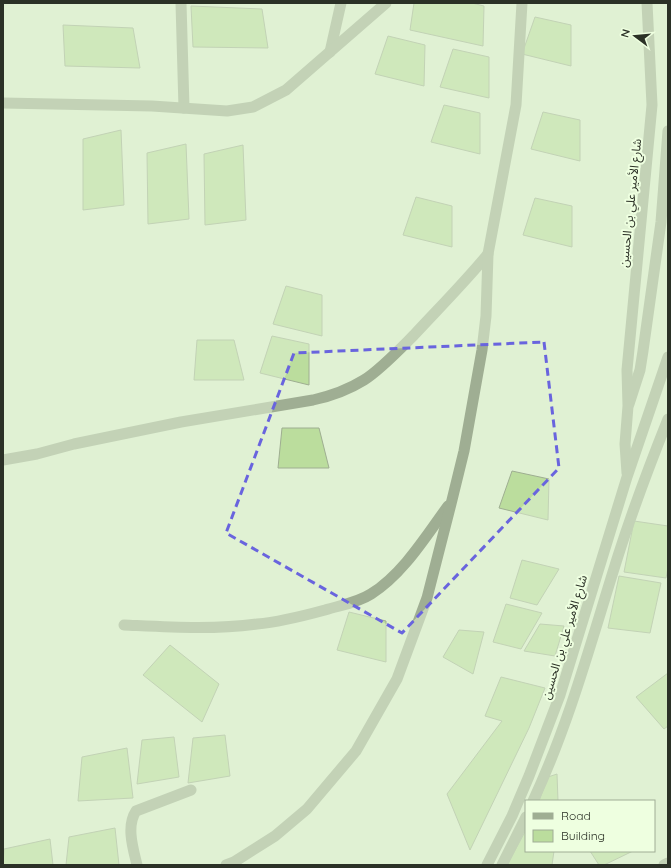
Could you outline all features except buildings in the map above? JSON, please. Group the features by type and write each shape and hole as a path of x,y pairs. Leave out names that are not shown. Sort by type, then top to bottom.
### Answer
{"street":[{"path":"181,3 184,108"},
{"path":"330,52 341,3"},
{"path":"3,103 152,106 227,111 253,107 286,90 386,3"},
{"path":"226,865 234,862 275,836 307,809 356,751 397,679 427,598 464,451 482,350 486,316 488,254 516,105 522,3"},
{"name":"شارع الأمير علي بن الحسين","path":"487,865 512,816 548,729 627,478 625,444 628,406 626,388 628,348 652,105 646,3"},
{"name":"شارع الأمير علي بن الحسين","path":"628,406 640,370 661,222 668,131"},
{"path":"661,222 668,233"},
{"path":"3,460 181,422 332,396 365,380 396,353 465,281 488,254"},
{"path":"641,488 627,478 668,357"},
{"path":"533,800 559,741 574,700 641,488 668,419"},
{"path":"124,624 178,628 228,627 258,624 313,613 356,602 371,594 396,572 452,500"},
{"path":"137,865 131,836 131,818 136,811 191,790"},
{"path":"502,865 525,819"},
{"path":"664,865 668,863"}],"highlighted area":[{"path":"544,342 559,468 402,633 226,533 294,353"}]}
